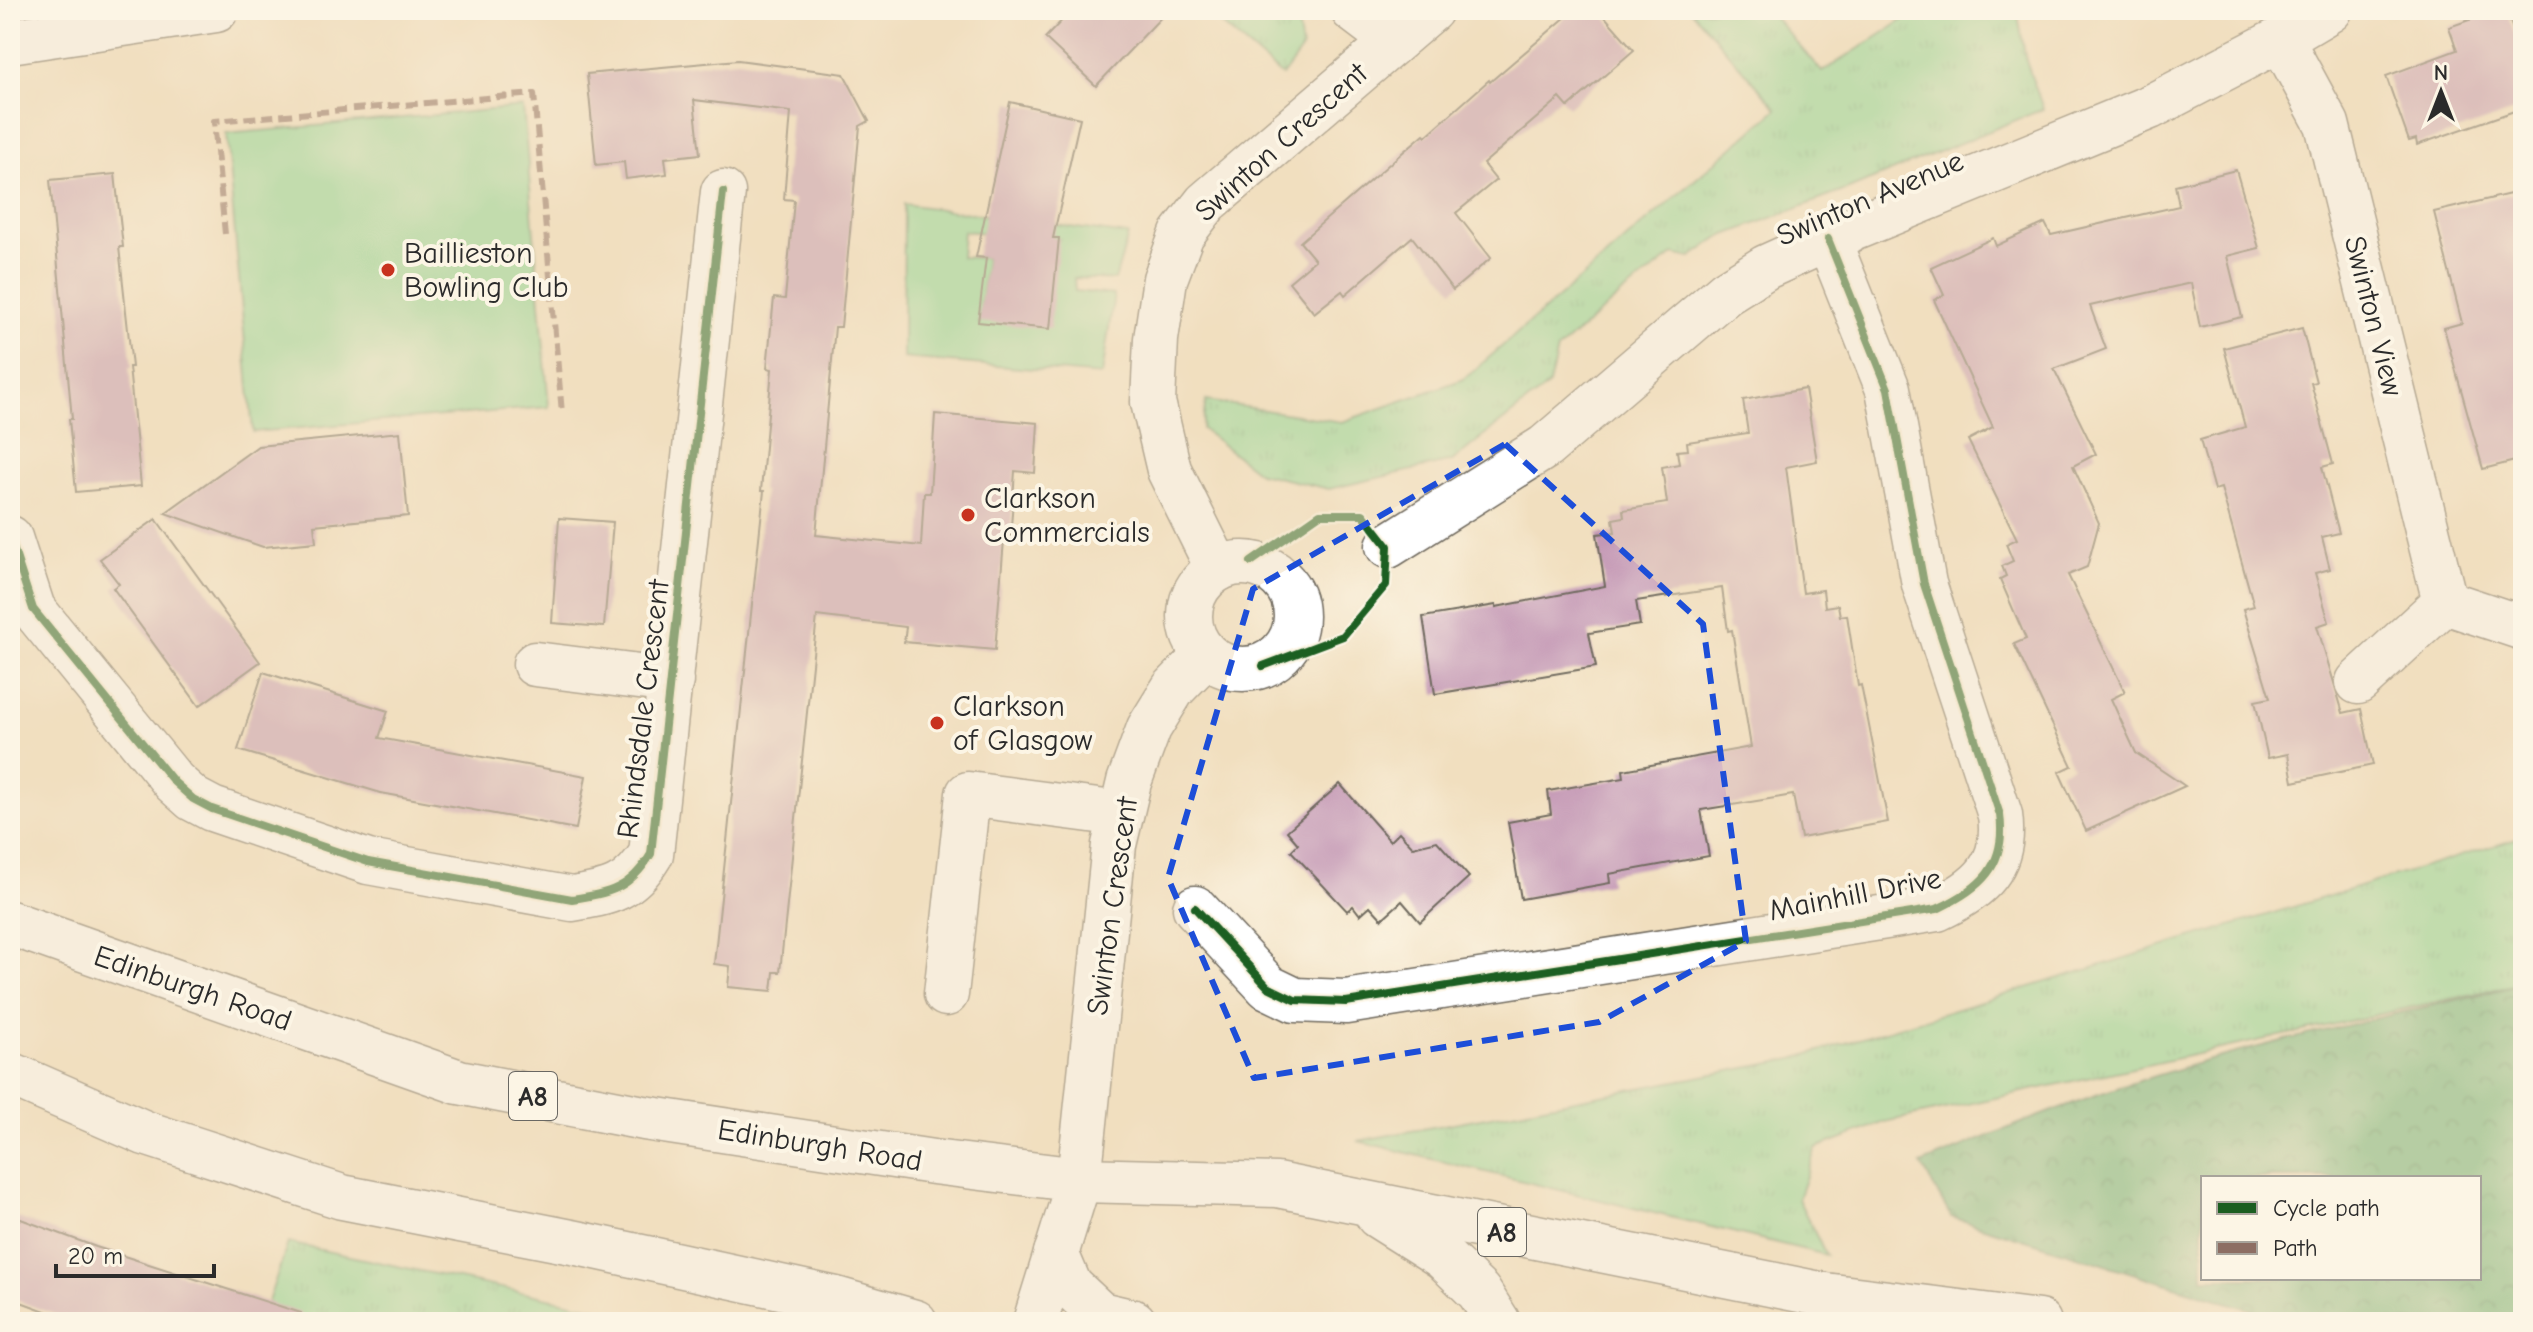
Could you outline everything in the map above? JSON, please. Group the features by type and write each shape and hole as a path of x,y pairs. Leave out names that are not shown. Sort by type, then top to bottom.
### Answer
{"street":[{"path":"10,41 216,10"},
{"path":"1353,10 1394,41"},
{"name":"Swinton Crescent","path":"1218,569 1169,470 1153,402 1156,339 1165,279 1182,234 1206,203 1431,10"},
{"name":"Swinton Avenue","path":"1388,546 1545,447 1726,292 1766,267 2150,107 2330,10"},
{"name":"Swinton View","path":"2281,39 2327,124 2445,602"},
{"name":"Rhindsdale Crescent","path":"10,538 33,609 174,782 193,799 212,809 368,862 572,899 601,895 624,885 640,872 651,854 723,192"},
{"name":"Mainhill Drive","path":"1195,908 1268,987 1295,1000 1346,1002 1937,909 1964,896 1988,875 2000,848 2000,815 1924,584 1888,389 1828,239"},
{"path":"1234,562 1251,562 1281,578 1292,591 1297,608 1296,627 1290,643 1278,656 1263,666 1248,670 1218,664 1206,655 1196,642 1190,626 1190,608 1195,592 1205,578 1234,562"},
{"path":"2358,682 2445,602 2523,628"},
{"name":"Swinton Crescent","path":"1035,1322 1079,1180 1114,845 1129,782 1149,728 1173,689 1206,655"},
{"name":"Rhindsdale Crescent","path":"535,664 671,681"},
{"path":"946,994 968,794 1121,814"},
{"name":"Edinburgh Road","path":"10,923 459,1082 644,1118 933,1162 1079,1180 1277,1185 1825,1295 2039,1322"},
{"path":"10,1074 145,1133 342,1197 577,1243 847,1310 915,1322"},
{"name":"A8","path":"1353,1199 1443,1257 1479,1292 1498,1322"},
{"path":"1056,1253 1070,1286 1100,1314 1134,1322"}],"highlighted area":[{"path":"1505,444 1703,624 1746,941 1599,1022 1254,1078 1168,878 1253,589"}],"green space":[{"path":"1205,10 1291,10 1298,21 1302,49 1282,76"},
{"path":"1691,10 1768,10 1822,72 1919,10 2017,10 2026,61 2043,109 1846,190 1718,238 1690,258 1674,254 1557,350 1549,385 1452,461 1329,489 1259,473 1202,429 1206,401 1342,422 1464,379 1777,109"},
{"name":"Baillieston Bowling Club","path":"523,107 549,407 253,432 226,134"},
{"path":"904,204 1128,235 1115,280 1074,278 1075,291 1114,295 1102,375 903,358","holes":["963,231 1059,239 979,322 986,258 961,257"]},
{"path":"2523,837 2523,983 1885,1122 1816,1148 1798,1199 1826,1255 1358,1141 1793,1059"},
{"path":"2523,984 2523,1322 2291,1322 1951,1217 1921,1164 2023,1122 2126,1085 2274,1043"},
{"path":"288,1243 662,1322 261,1322"}],"building":[{"path":"1072,10 1168,10 1096,86 1045,38"},
{"path":"1574,10 1599,10 1634,50 1568,107 1560,98 1483,164 1496,180 1456,213 1491,258 1453,290 1412,237 1345,295 1342,291 1314,313 1289,282 1315,260 1300,242"},
{"path":"2506,10 2523,57 2523,108 2417,145 2416,139 2409,141 2386,76 2457,50 2449,27"},
{"path":"738,60 844,74 869,121 860,126 841,327 835,327 816,535 921,546 924,493 930,493 935,414 1038,423 1035,473 1015,471 1010,541 1004,540 995,650 904,642 906,627 817,616 780,972 774,972 772,991 728,987 730,966 714,964 764,491 761,491 772,369 767,368 774,298 785,299 794,200 784,199 791,112 694,100 700,154 665,158 667,174 626,179 624,162 596,165 587,74"},
{"path":"1010,102 1080,118 1053,238 1059,238 1050,329 978,322 986,258 976,257"},
{"path":"2236,170 2259,248 2227,256 2242,317 2200,327 2191,283 2090,306 2106,349 2054,369 2096,454 2073,466 2099,523 2087,567 2068,575 2125,692 2111,699 2136,753 2185,786 2086,831 2059,772 2072,766 2014,644 2026,639 2000,579 2006,576 2002,566 2013,561 2006,544 2017,539 1968,440 1993,427 1934,300 1944,295 1931,267 1993,238 1996,246 2045,223 2051,235 2179,206 2175,185"},
{"path":"115,174 141,486 76,492 50,180"},
{"path":"2523,191 2523,459 2483,469 2444,328 2462,323 2434,212"},
{"path":"2302,328 2316,382 2311,383 2333,464 2322,467 2339,533 2322,537 2330,569 2315,573 2329,622 2317,626 2343,713 2361,709 2373,765 2293,782 2288,754 2268,758 2255,701 2270,698 2243,609 2254,606 2221,488 2214,490 2200,440 2245,427 2224,348"},
{"path":"1805,389 1817,461 1786,467 1803,593 1823,590 1825,607 1838,605 1840,616 1847,615 1858,686 1861,685 1888,822 1801,838 1793,795 1701,810 1709,856 1609,874 1610,883 1521,899 1508,822 1551,814 1548,791 1624,778 1623,770 1751,747 1722,588 1636,601 1640,625 1589,633 1596,667 1435,694 1423,617 1605,586 1597,534 1615,532 1613,519 1624,517 1623,510 1667,503 1662,467 1679,464 1677,451 1688,450 1687,442 1748,433 1743,400"},
{"path":"400,432 408,516 314,525 316,542 263,547 165,513 258,446"},
{"path":"559,518 613,522 604,627 552,623"},
{"path":"156,519 260,662 199,706 113,588 119,584 100,559"},
{"path":"263,672 388,711 379,738 586,776 576,829 381,793 238,750"},
{"path":"1340,784 1390,841 1399,832 1413,847 1437,841 1469,877 1420,922 1402,901 1382,919 1370,906 1360,915 1353,906 1347,911 1291,851 1298,844 1287,831"},
{"path":"10,1215 96,1247 301,1313 299,1322 75,1322 10,1298"}],"marked path":[{"path":"225,234 214,121 534,94 562,413"}],"cycle path":[{"path":"10,538 33,609 174,782 193,799 212,809 368,862 572,899 618,887 635,875 651,854 723,192"},
{"path":"1195,908 1268,987 1295,1000 1346,1002 1937,909 1978,884 1987,874 1999,848 2000,815 1924,584 1888,389 1828,239"},
{"path":"1251,562 1320,514 1363,514 1388,546 1386,585 1343,636 1263,666"}],"place":[{"name":"Baillieston Bowling Club","path":"388,270"},
{"name":"Clarkson Commercials","path":"968,515"},
{"name":"Clarkson of Glasgow","path":"937,723"}]}
